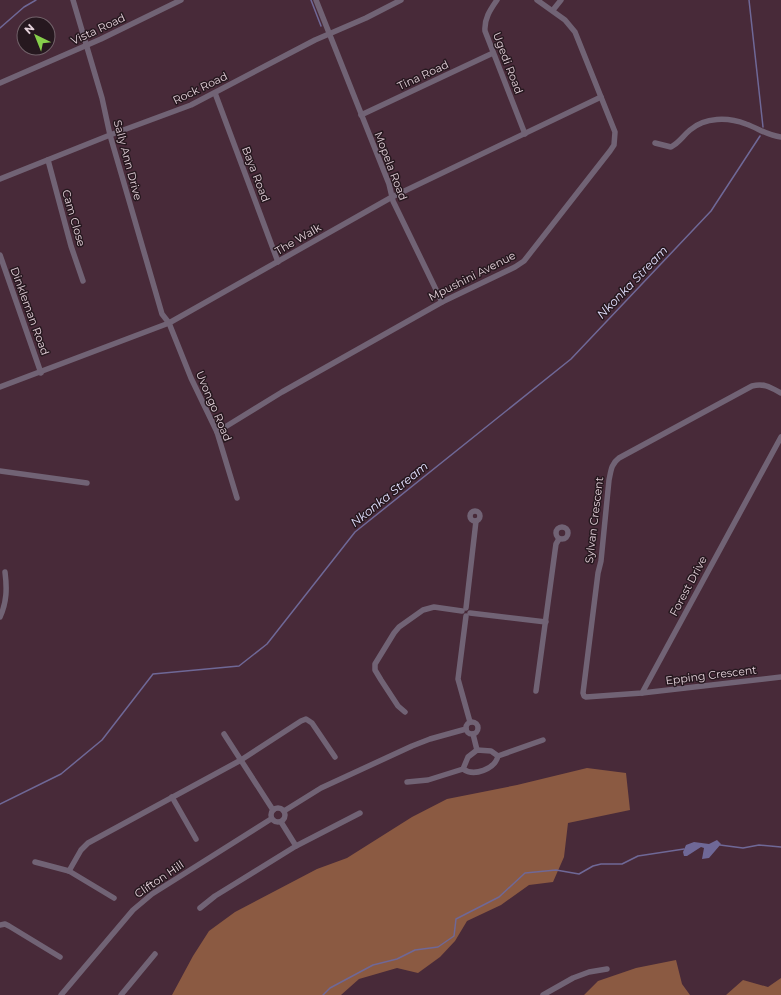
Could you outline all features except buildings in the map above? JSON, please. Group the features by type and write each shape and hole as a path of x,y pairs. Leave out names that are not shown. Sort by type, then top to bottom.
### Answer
{"street":[{"name":"Sally Ann Drive","path":"73,0 102,98 110,135 162,314 169,323"},
{"name":"Vista Road","path":"0,83 87,46 181,0"},
{"path":"316,0 329,34"},
{"name":"Rock Road","path":"0,179 110,135 183,109 315,40 366,18 401,0"},
{"name":"Ugedi Road","path":"497,0 489,12 484,24 485,31 525,134"},
{"name":"Mpushini Avenue","path":"216,432 282,392 442,302 516,267 524,261 551,229 614,145 615,132 574,32 565,20 537,0"},
{"path":"553,10 561,0"},
{"name":"Mopela Road","path":"329,34 389,184 392,197 442,302"},
{"name":"Tina Road","path":"361,115 493,53"},
{"name":"Baya Road","path":"215,93 278,262"},
{"name":"The Walk","path":"0,387 169,323 392,197 601,98"},
{"path":"655,143 671,147 696,126 717,119 740,122 747,124 765,134 781,137"},
{"name":"Cam Close","path":"48,160 71,246 83,281"},
{"name":"Dinkleman Road","path":"0,255 41,372"},
{"name":"Uvongo Road","path":"169,323 191,378 216,432 237,498"},
{"name":"Sylvan Crescent","path":"642,693 586,698 584,696 589,640 601,561 611,468 614,462 619,458 752,386 760,384 765,385 781,393"},
{"name":"Forest Drive","path":"642,693 781,437"},
{"path":"0,471 87,483"},
{"path":"470,722 458,679 476,521"},
{"path":"536,691 556,544 559,539"},
{"path":"0,617 3,611 7,590 5,572"},
{"path":"405,712 398,706 381,680 375,670 374,664 394,633 422,610 434,607 546,622"},
{"name":"Epping Crescent","path":"642,693 781,677"},
{"path":"69,871 84,846 240,760 301,721 306,719 312,723 335,757"},
{"path":"466,729 466,726 470,722"},
{"path":"470,722 477,726 476,732 473,734"},
{"path":"466,729 468,732 473,734"},
{"path":"284,811 321,788 412,746 430,739 466,729"},
{"path":"224,734 273,810"},
{"path":"473,734 477,750"},
{"path":"407,782 428,780 463,769 470,773 487,769 497,760 498,756 543,740"},
{"path":"463,769 468,757 477,750 491,751 498,756"},
{"path":"172,797 196,839"},
{"path":"282,822 274,822 271,819 270,814 273,810 280,808 284,811"},
{"path":"282,822 285,816 284,811"},
{"path":"200,908 215,896 296,846 360,813"},
{"name":"Clifton Hill","path":"61,995 140,903 271,819"},
{"path":"282,822 296,846"},
{"path":"35,862 69,871 114,898"},
{"path":"0,925 5,924 9,926 60,957"},
{"path":"121,995 155,954"},
{"path":"543,995 573,978 589,972 607,969"}],"shaded area":[{"path":"587,768 626,773 630,810 568,823 564,857 553,882 529,885 501,905 467,921 455,941 440,957 418,973 397,968 359,979 341,995 172,995 193,956 209,931 235,912 317,869 347,858 412,817 447,799 517,785"},
{"path":"717,840 721,844 709,858 702,859 704,848 701,847 687,856 684,856 683,852 686,845 694,842 709,844"},
{"path":"676,960 682,984 690,995 584,995 598,981 636,968"},
{"path":"781,978 781,995 726,995 743,980 768,987"}],"waterway":[{"path":"0,28 24,7 36,0"},
{"path":"311,0 321,26"},
{"name":"Nkonka Stream","path":"749,0 763,127"},
{"name":"Nkonka Stream","path":"0,804 61,774 102,740 153,674 239,666 267,644 355,532 571,359 711,211 760,136"},
{"path":"720,845 743,848 759,845 781,847"},
{"path":"323,995 330,988 373,965 397,959 415,950 438,947 454,936 456,919 499,897 525,873 556,870 579,874 593,866 601,864 622,864 638,856 684,849"}]}
